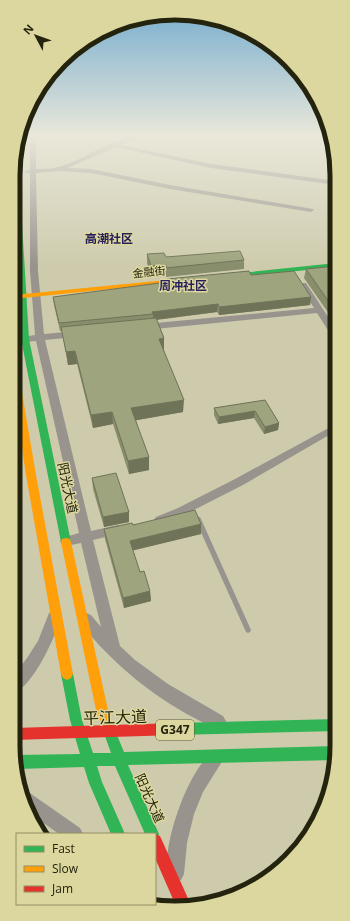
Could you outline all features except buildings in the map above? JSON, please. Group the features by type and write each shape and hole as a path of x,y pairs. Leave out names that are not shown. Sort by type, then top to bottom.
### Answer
{"main road":[{"path":"222,276 330,266"},
{"name":"金融街","path":"20,297 199,279"},
{"name":"阳光大道","path":"20,309 94,680 119,760 152,833"},
{"path":"20,407 69,686 80,733 89,761 118,833"},
{"name":"平江大道","path":"20,734 330,725"},
{"name":"G347","path":"21,762 330,753"},
{"name":"阳光大道","path":"156,843 182,901"}],"street":[{"path":"34,179 34,271 40,338 114,651"},
{"path":"130,179 170,187 311,210"},
{"path":"306,179 330,182"},
{"path":"293,270 330,327"},
{"path":"133,328 319,310"},
{"path":"25,339 87,333"},
{"path":"146,524 168,517 193,506 239,482 330,430"},
{"path":"66,541 131,527"},
{"path":"20,679 33,663 41,649 53,622 56,608"},
{"path":"81,613 114,651 132,667 176,698 233,728"},
{"path":"174,884 178,840 186,812 200,782 218,757"},
{"path":"31,803 73,833"}],"lane":[{"path":"193,506 248,630"}],"traffic: fast":[{"path":"20,242 25,339 66,542"},
{"path":"231,276 330,266"},
{"path":"67,674 76,720 96,783 118,833"},
{"path":"107,725 123,769 152,833"},
{"path":"177,729 330,725"},
{"path":"21,762 330,753"}],"traffic: slow":[{"path":"20,296 187,280"},
{"path":"20,407 67,674"},
{"path":"66,542 102,710 107,725"}],"traffic: jam":[{"path":"20,734 177,729"},
{"path":"156,843 182,901"}],"district":[{"name":"高潮社区","path":"109,239"},
{"name":"周冲社区","path":"183,286"}]}
